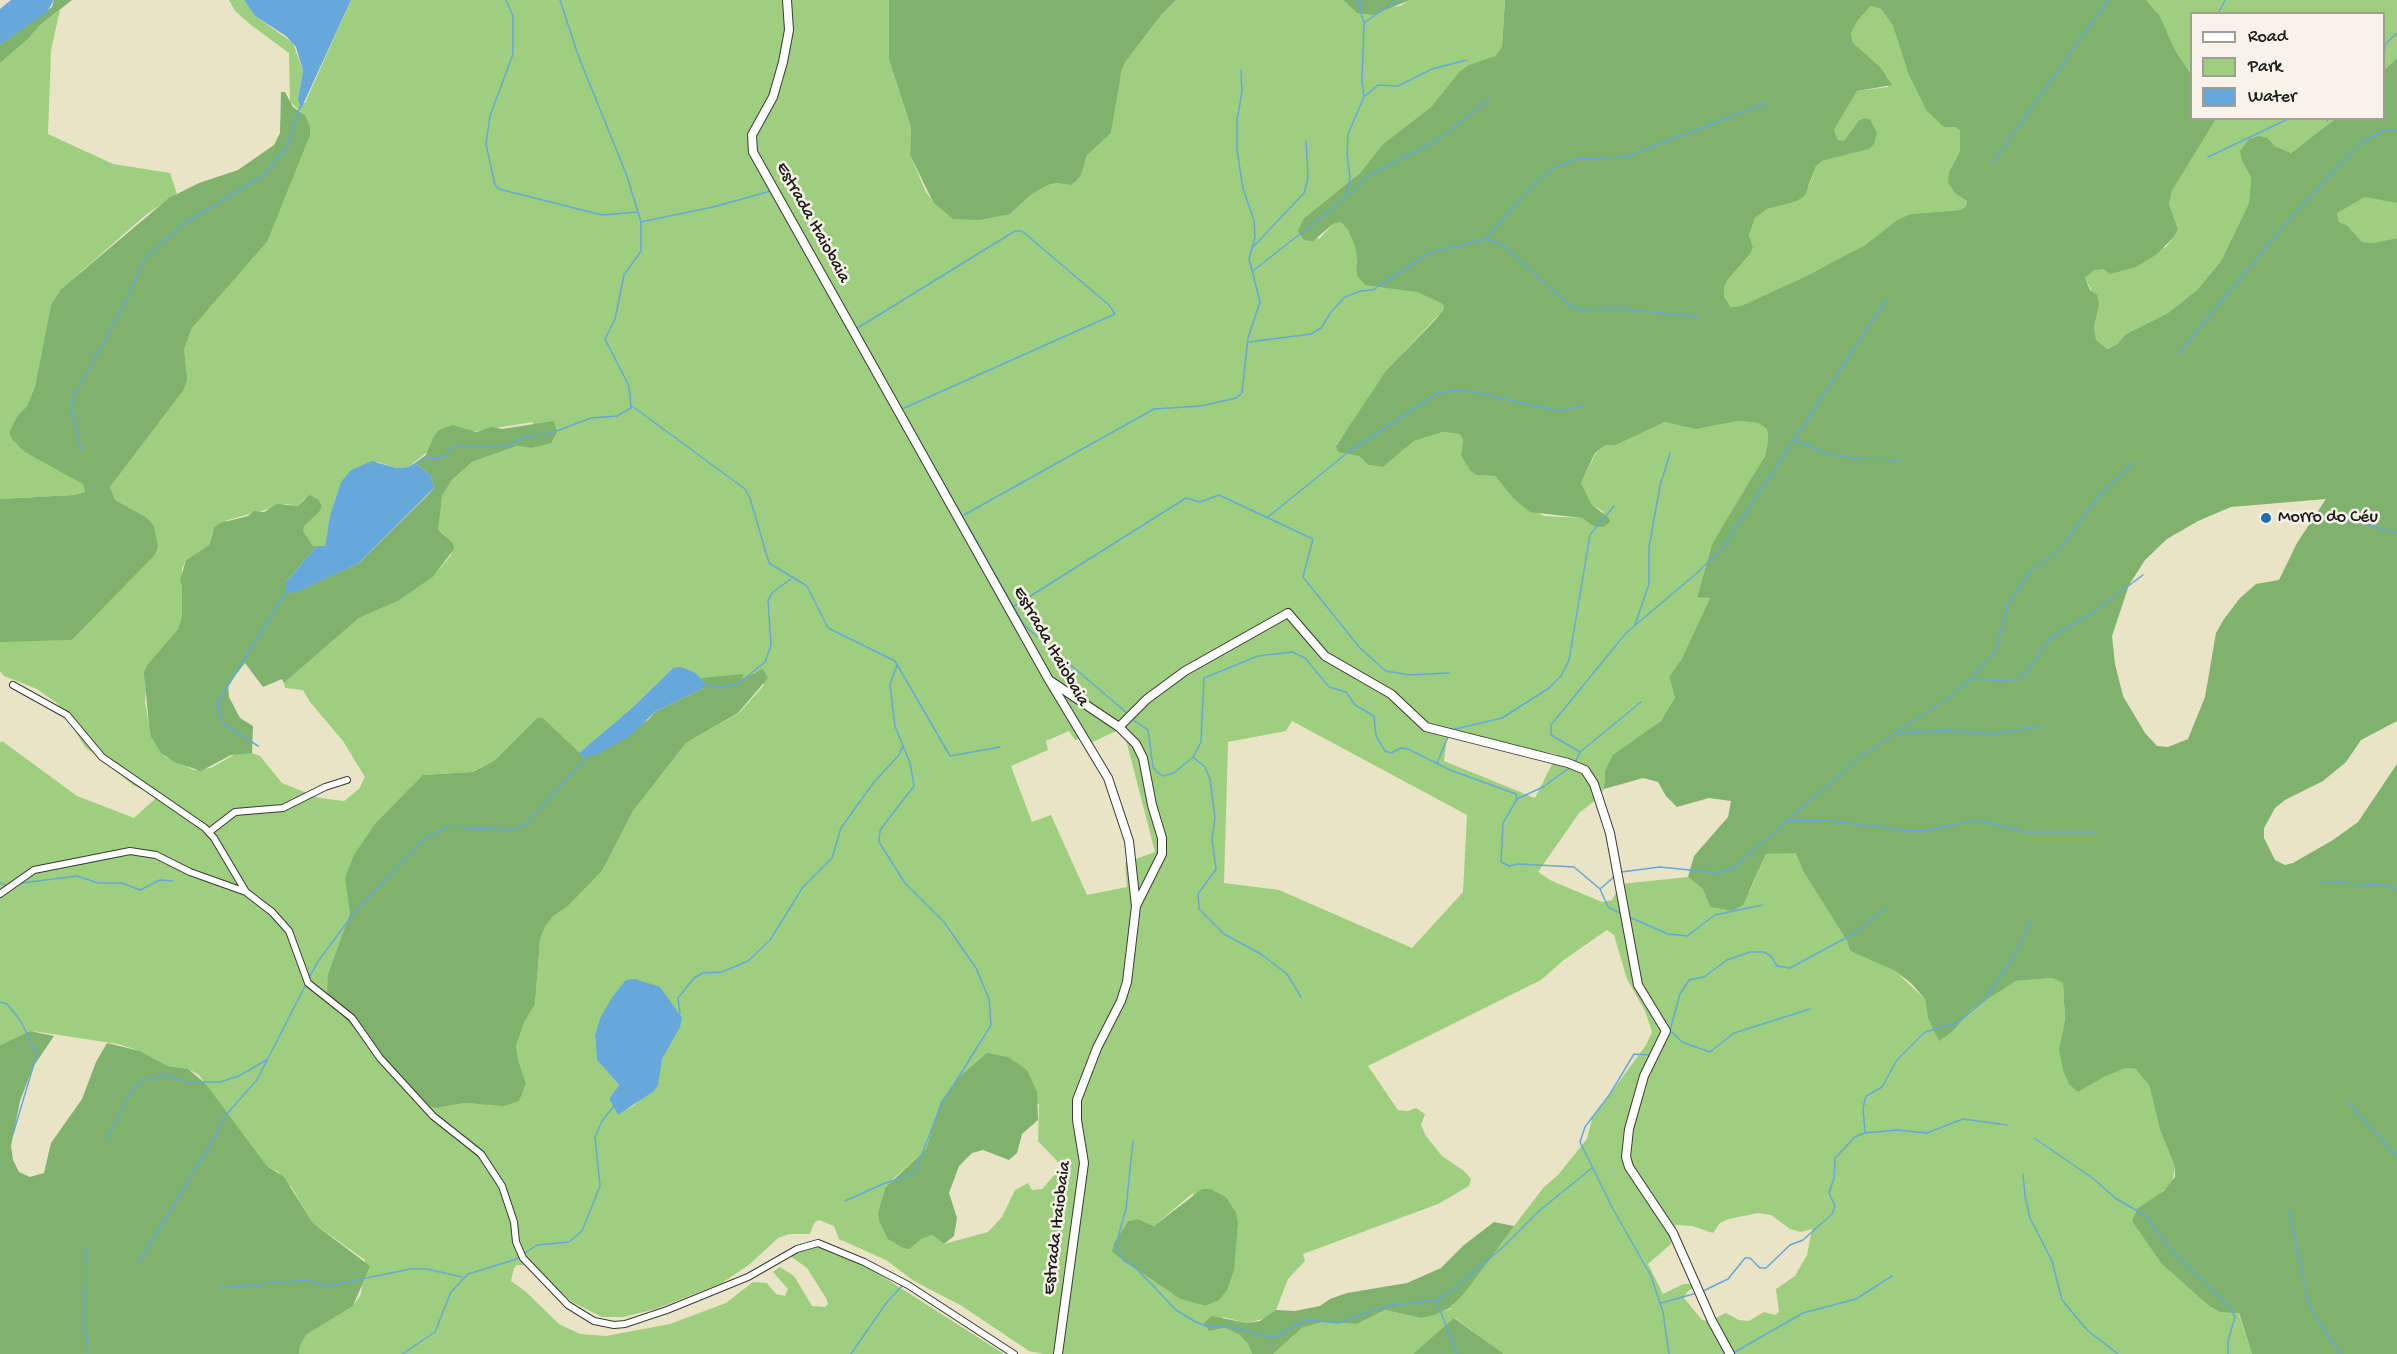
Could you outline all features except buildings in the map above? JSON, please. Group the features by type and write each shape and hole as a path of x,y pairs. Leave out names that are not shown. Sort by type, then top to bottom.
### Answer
{"street":[{"name":"Estrada Itaiobaia","path":"787,0 789,30 783,62 773,97 752,135 753,152 1049,681 1116,795 1130,841 1136,906 1125,992 1077,1100 1077,1120 1084,1163 1058,1354"},
{"path":"1119,727 1147,699 1185,671 1288,613 1325,656 1391,694 1426,727 1568,763 1585,770 1594,784 1610,832 1638,985 1666,1030 1644,1076 1629,1129 1626,1157 1629,1167 1673,1233 1712,1321 1730,1354"},
{"path":"1049,681 1119,727 1140,751 1162,838 1162,855 1136,906"},
{"path":"13,685 67,715 102,757 209,832 246,892"},
{"path":"209,832 235,812 284,808 325,787 347,780"},
{"path":"0,894 34,870 130,851 156,855 190,872 246,892 272,912 289,931 308,983 352,1018 406,1088 433,1116 487,1162 499,1180 510,1206 518,1249 554,1291 580,1315 604,1324 625,1324 714,1292 748,1277 797,1249 818,1243 864,1262 908,1285 1014,1354"}],"green space":[{"path":"54,0 72,0 39,26 27,40 0,63 0,45 52,7"},
{"path":"229,0 244,0 255,16 293,43 303,71 298,99 305,103 351,0 889,0 889,60 911,127 910,155 926,192 933,202 1010,214 1032,194 1048,185 1056,183 1071,185 1081,175 1087,154 1111,133 1122,69 1126,61 1162,14 1176,0 1343,0 1357,13 1400,6 1410,0 1505,0 1502,47 1495,56 1459,72 1431,107 1383,144 1360,173 1304,218 1319,239 1333,224 1341,222 1348,230 1356,249 1356,263 1377,288 1386,286 1417,292 1443,303 1444,309 1404,352 1336,445 1359,456 1368,465 1383,467 1414,441 1443,432 1460,434 1463,440 1461,456 1476,475 1495,476 1513,498 1544,516 1582,518 1593,526 1604,512 1592,505 1581,483 1596,453 1606,445 1616,445 1665,422 1707,427 1739,421 1758,423 1767,429 1768,440 1765,455 1755,476 1712,544 1697,596 1710,598 1681,660 1669,677 1675,698 1670,711 1651,731 1636,739 1605,771 1604,789 1597,799 1579,813 1538,872 1552,881 1602,902 1612,900 1621,884 1688,877 1703,889 1710,907 1732,911 1750,891 1766,854 1796,852 1803,871 1847,941 1850,951 1895,971 1925,999 1928,1018 1953,1031 1971,1010 2016,981 2051,978 2063,983 2065,1019 2059,1049 2078,1092 2126,1068 2136,1069 2143,1074 2149,1085 2160,1130 2175,1167 2172,1184 2163,1191 2177,1277 2209,1306 2220,1312 2238,1312 2252,1354 1504,1354 1455,1318 1413,1354 1273,1354 1302,1328 1322,1322 1357,1324 1385,1310 1421,1318 1450,1309 1544,1187 1558,1175 1587,1139 1592,1119 1646,1045 1652,1032 1645,1011 1627,979 1614,935 1607,930 1565,959 1541,980 1368,1066 1398,1110 1408,1111 1416,1108 1425,1114 1421,1125 1426,1136 1442,1156 1464,1171 1471,1179 1469,1186 1438,1204 1303,1254 1305,1261 1288,1279 1276,1310 1267,1318 1247,1323 1223,1317 1217,1330 1225,1328 1240,1335 1248,1344 1252,1354 1044,1354 1029,1351 962,1306 914,1281 886,1260 839,1239 834,1226 819,1220 814,1223 810,1234 790,1234 778,1238 750,1264 722,1283 656,1309 623,1317 602,1317 572,1302 534,1269 524,1265 517,1265 514,1268 511,1281 525,1291 559,1324 580,1334 606,1336 670,1324 726,1303 753,1282 767,1283 776,1294 785,1296 788,1289 773,1272 780,1267 794,1276 812,1306 825,1307 828,1304 826,1298 807,1268 790,1256 816,1244 863,1264 1004,1354 299,1354 300,1346 306,1335 353,1306 361,1294 365,1260 313,1223 292,1188 278,1172 267,1166 199,1075 188,1069 168,1066 140,1051 118,1044 39,1032 30,1031 0,1045 0,743 2,741 77,796 134,818 157,797 133,785 85,747 58,704 37,689 4,676 0,671 0,641 72,640 154,556 146,517 115,500 110,487 183,391 184,350 192,328 267,242 305,115 290,102 289,53 235,11","holes":["533,422 531,448 517,446 472,462 452,480 442,496 438,518 438,530 453,543 451,555 433,577 398,601 359,618 284,683 285,688 303,690 310,702 343,741 365,777 359,789 344,801 319,798 282,783 260,756 252,753 237,753 211,768 194,770 165,757 151,737 145,702 148,664 178,629 182,616 182,569 186,560 209,545 212,533 228,520 286,504 298,506 305,498 319,512 303,526 303,531 313,547 325,546 330,515 341,482 378,462 396,468 408,467 460,427 471,432","673,668 696,673 700,678 739,677 740,680 755,672 764,685 739,713 686,743 633,811 602,871 568,906 553,916 545,927 540,940 535,1004 524,1023 516,1046 526,1083 484,1104 465,1103 437,1108 379,1058 341,1012 328,974 350,913 423,775 471,772 494,761 537,718 543,718 579,753 633,707","1292,721 1467,815 1463,892 1412,948 1279,890 1224,883 1228,742 1286,731","1123,728 1155,852 1125,863 1127,887 1087,895 1051,815 1032,822 1011,766 1048,750 1046,741 1069,731 1075,740 1084,737 1088,744","1447,736 1557,754 1535,798 1444,761","627,980 670,1040 658,1069 658,1085 633,1106 618,1114 609,1099 619,1085 597,1060 595,1035 600,1018","940,1103 1039,1104 1038,1141 1060,1164 1059,1170 1042,1189 1032,1190 1028,1183 1015,1190 1002,1217 988,1232 944,1244 932,1235 921,1239 878,1213 892,1180 926,1149","1193,1193 1205,1306 1180,1299 1113,1252 1114,1243 1128,1221 1138,1219 1154,1226","1758,1213 1771,1215 1790,1229 1801,1232 1812,1229 1807,1255 1795,1276 1776,1289 1779,1312 1775,1315 1764,1312 1749,1321 1739,1320 1726,1313 1710,1321 1702,1320 1684,1298 1687,1292 1698,1284 1683,1284 1663,1294 1648,1264 1671,1244 1676,1225 1692,1226 1713,1233 1720,1223"]},
{"path":"889,0 1176,0 1162,14 1126,61 1122,69 1111,133 1087,155 1081,175 1076,181 1071,185 1056,183 1048,185 1032,194 1010,214 979,220 953,219 933,202 910,155 911,127 889,60"},
{"path":"1343,0 1410,0 1373,15 1357,13"},
{"path":"1505,0 2146,0 2160,16 2175,50 2190,72 2190,120 2215,120 2172,191 2169,204 2178,229 2174,237 2157,254 2136,267 2110,274 2104,269 2094,270 2085,278 2090,290 2097,295 2099,305 2094,327 2096,340 2107,349 2117,344 2126,334 2168,313 2197,290 2221,261 2249,203 2251,177 2242,161 2240,151 2249,139 2259,136 2268,138 2275,146 2291,153 2334,120 2385,120 2385,69 2397,58 2397,203 2365,197 2337,213 2339,222 2347,225 2362,242 2373,243 2397,238 2397,721 2361,740 2346,762 2323,781 2285,800 2275,808 2264,828 2264,838 2275,860 2285,865 2293,863 2333,840 2358,822 2397,764 2397,1354 2252,1354 2239,1313 2220,1312 2209,1306 2162,1264 2132,1221 2138,1208 2164,1191 2175,1177 2175,1167 2160,1130 2149,1085 2136,1069 2126,1068 2078,1092 2069,1084 2063,1070 2059,1049 2065,1019 2063,983 2051,978 2016,981 1971,1010 1953,1031 1939,1041 1928,1018 1925,999 1911,983 1895,971 1850,951 1847,941 1803,871 1796,853 1766,854 1743,905 1732,911 1710,907 1703,889 1688,877 1694,856 1728,817 1731,801 1709,798 1677,807 1666,796 1658,782 1643,778 1604,789 1605,771 1613,755 1661,721 1675,698 1669,677 1681,660 1710,598 1697,597 1712,544 1765,456 1768,440 1767,429 1758,423 1739,421 1696,429 1665,422 1616,445 1606,445 1595,453 1581,483 1592,505 1609,518 1610,522 1603,527 1593,526 1582,518 1530,512 1513,498 1495,476 1476,475 1471,471 1461,456 1463,440 1460,434 1443,432 1414,441 1383,467 1368,465 1359,456 1338,452 1336,446 1386,371 1444,309 1443,304 1417,292 1365,285 1357,275 1356,249 1348,230 1341,222 1333,224 1313,241 1304,240 1298,231 1304,218 1360,173 1383,144 1431,107 1459,72 1469,65 1495,56 1502,47","holes":["1871,6 1881,9 1893,26 1908,73 1927,111 1944,127 1956,127 1960,131 1960,151 1949,172 1948,183 1956,194 1967,201 1966,206 1960,210 1910,214 1897,220 1865,245 1805,277 1741,306 1731,307 1724,296 1724,287 1751,253 1753,247 1749,235 1755,218 1767,209 1797,201 1805,195 1816,166 1822,161 1869,149 1874,144 1877,133 1870,119 1859,120 1844,141 1838,140 1834,130 1857,91 1892,85 1881,68 1853,43 1851,33 1858,20","2326,499 2297,543 2279,580 2256,584 2240,598 2216,633 2205,697 2188,739 2168,747 2157,746 2145,733 2123,696 2115,664 2112,636 2129,585 2145,560 2167,539 2198,521 2231,507"]},
{"path":"2146,0 2397,0 2397,58 2385,69 2385,12 2190,12 2190,72 2175,50 2160,16"},
{"path":"1871,6 1881,9 1893,26 1908,73 1960,131 1960,151 1949,172 1956,194 1967,201 1966,206 1960,210 1910,214 1897,220 1865,245 1805,278 1741,306 1731,307 1724,295 1724,287 1751,253 1753,247 1749,235 1755,218 1767,209 1785,203 1809,186 1816,166 1822,161 1868,149 1874,144 1870,119 1859,120 1844,141 1838,141 1834,130 1857,91 1888,87 1888,78 1853,43 1851,33 1858,20"},
{"path":"60,10 51,50 48,134 113,164 170,173 177,194 147,214 61,289 51,306 35,386 27,406 17,416 9,432 83,484 85,492 74,495 0,499 0,63 27,40 39,26"},
{"path":"281,92 285,92 293,107 305,115 310,127 310,135 267,242 192,328 184,350 187,380 183,391 110,487 115,500 146,517 154,526 158,547 154,556 72,640 0,642 0,499 74,495 85,492 83,484 25,452 12,439 9,432 17,416 27,406 35,386 51,305 61,289 169,198 199,183 238,170 274,145 280,133"},
{"path":"2215,120 2334,120 2291,153 2275,146 2268,138 2242,161 2251,177 2249,203 2221,261 2197,290 2168,313 2126,334 2117,344 2106,349 2096,341 2094,327 2099,305 2085,278 2093,270 2166,247 2178,229 2169,204 2172,191"},
{"path":"2373,196 2397,203 2397,238 2374,243 2362,242 2347,225 2339,222 2337,213 2343,208 2365,197"},
{"path":"554,421 557,432 551,443 531,448 517,446 472,462 452,480 442,496 438,530 453,543 454,549 433,577 398,601 359,618 284,683 282,679 263,687 245,663 228,685 229,697 240,718 253,726 252,753 231,755 201,771 174,762 161,753 151,737 144,672 148,664 178,629 182,616 180,580 186,560 209,545 214,528 220,523 248,516 254,511 264,512 277,504 298,506 309,495 318,499 322,506 304,526 303,531 313,546 317,546 286,582 292,593 359,563 429,494 434,488 431,476 415,463 426,455 439,430 453,425 476,432 492,427 502,429"},
{"path":"763,669 768,678 738,713 686,743 633,811 602,871 568,906 553,916 545,927 540,940 535,1004 524,1023 516,1046 526,1083 519,1101 504,1106 465,1103 437,1108 420,1104 334,1006 327,994 328,974 350,913 345,878 354,855 375,824 423,775 472,772 494,761 537,718 543,718 584,757 648,720 656,711 704,688 704,682 700,678 744,674 741,679"},
{"path":"30,1031 54,1036 33,1067 20,1101 11,1146 13,1160 19,1172 30,1177 44,1173 51,1143 82,1099 96,1062 107,1043 140,1051 168,1066 188,1069 206,1084 267,1166 284,1177 313,1223 370,1266 353,1306 306,1335 300,1346 299,1354 0,1354 0,1045"},
{"path":"987,1053 1008,1057 1027,1070 1037,1092 1038,1120 1022,1134 1017,1153 1009,1160 983,1150 972,1153 959,1166 949,1193 957,1218 954,1236 944,1244 932,1235 921,1239 909,1249 903,1248 888,1239 879,1221 878,1213 886,1187 926,1149 940,1103 957,1079"},
{"path":"1202,1189 1210,1189 1226,1197 1236,1213 1238,1223 1234,1270 1227,1290 1219,1300 1205,1306 1180,1299 1112,1252 1114,1243 1128,1221 1138,1219 1154,1226"},
{"path":"1494,1222 1514,1226 1466,1291 1450,1308 1434,1315 1421,1318 1385,1310 1357,1324 1322,1322 1302,1328 1273,1354 1252,1354 1248,1344 1240,1335 1225,1328 1209,1331 1204,1323 1212,1316 1247,1323 1260,1321 1276,1310 1295,1311 1320,1306 1330,1299 1347,1293 1407,1283 1441,1268 1464,1245"},
{"path":"1454,1318 1500,1351 1504,1354 1413,1354"}],"water":[{"path":"11,0 54,0 47,12 0,45 0,9"},
{"path":"244,0 351,0 301,109 298,99 303,71 296,47 286,36 255,16"},
{"path":"372,461 396,468 408,467 415,463 431,476 434,488 359,563 299,591 292,593 286,590 286,582 317,546 325,546 330,515 341,482 351,470"},
{"path":"681,667 696,673 704,682 704,688 656,711 630,736 598,754 584,757 579,753 633,707 673,668"},
{"path":"635,979 660,987 682,1018 680,1027 662,1059 658,1085 654,1091 618,1115 609,1099 619,1085 597,1060 595,1035 600,1018 613,996 626,980"}],"waterway":[{"path":"506,0 513,16 513,54 490,116 486,144 495,185 499,189 602,215 637,212"},
{"path":"415,464 422,459 443,458 453,447 504,447 526,436 546,435 591,418 617,416 631,408 629,386 605,339 615,319 624,275 641,251 641,222 627,176 578,55 560,0"},
{"path":"1357,0 1364,23 1362,81 1364,97"},
{"path":"1360,7 1362,0"},
{"path":"1365,22 1398,0"},
{"path":"1993,162 2108,0"},
{"path":"2219,12 2225,0"},
{"path":"2385,44 2397,33"},
{"path":"1346,194 1350,177 1347,155 1348,134 1364,97 1378,85 1398,86 1432,69 1467,60"},
{"path":"964,515 1154,409 1201,406 1236,398 1242,393 1248,338 1260,302 1249,259 1255,237 1254,220 1243,189 1237,150 1237,120 1242,92 1241,70"},
{"path":"1254,270 1338,204 1369,176 1436,141 1490,99"},
{"path":"1487,238 1533,185 1554,168 1576,159 1625,157 1767,103"},
{"path":"81,449 71,409 74,396 124,305 145,258 183,224 264,175 287,147 300,107"},
{"path":"2208,157 2286,120"},
{"path":"2178,354 2286,223 2358,145 2382,131 2397,130"},
{"path":"1254,246 1304,193 1308,177 1306,141"},
{"path":"641,222 713,207 771,191"},
{"path":"856,329 1015,231 1022,231 1109,305 1115,314 902,409"},
{"path":"1249,342 1311,334 1321,328 1331,312 1345,297 1361,291 1373,290 1429,253 1485,239 1502,244 1568,304 1581,310 1623,309 1699,317"},
{"path":"1580,752 1551,735 1551,725 1626,633 1697,573 1724,546 1886,300"},
{"path":"1268,517 1347,453 1438,393 1456,390 1479,393 1557,411 1582,406"},
{"path":"632,406 745,489 750,498 769,563 807,586 828,628 895,661 950,756 1000,747"},
{"path":"918,438 1024,625 1128,714"},
{"path":"1796,441 1828,454 1857,459 1900,460"},
{"path":"1635,625 1649,584 1649,547 1660,486 1670,453"},
{"path":"1621,872 1660,867 1719,873 1734,867 1859,758 1954,694 1971,679 1996,650 2008,604 2031,570 2060,549 2098,497 2134,462"},
{"path":"1013,607 1186,498 1200,502 1219,495 1313,539 1303,577 1360,648 1386,671 1409,675 1449,673"},
{"path":"1451,730 1502,718 1549,688 1561,676 1569,660 1590,535 1614,506"},
{"path":"2314,517 2354,521 2397,533"},
{"path":"1971,679 2005,681 2019,679 2026,673 2051,637 2089,615 2143,575"},
{"path":"702,684 719,687 738,684 765,662 771,645 768,600 773,592 791,579"},
{"path":"258,746 224,724 219,715 218,702 287,590"},
{"path":"1133,720 1148,730 1153,767 1163,776 1174,773 1193,757 1201,742 1204,678 1258,656 1292,652 1305,658 1329,687 1346,692 1355,705 1374,716 1376,736 1385,751 1391,753 1401,748 1408,749 1450,770 1516,794 1517,799"},
{"path":"845,1201 915,1173 940,1107 991,1025 989,999 976,968 944,922 905,883 879,842 880,830 914,786 910,763 895,726 890,685 897,665"},
{"path":"1575,763 1580,752 1641,702"},
{"path":"1898,734 1943,730 1994,734 2043,726"},
{"path":"1437,763 1448,737"},
{"path":"680,1014 678,998 694,978 703,973 722,972 748,961 770,940 803,887 832,858 841,828 874,782 899,755 902,747"},
{"path":"308,979 319,960 354,913 425,838 447,827 510,830 524,826 588,756"},
{"path":"1194,758 1205,767 1210,779 1215,818 1212,839 1216,869 1198,894 1199,909 1224,934 1261,954 1287,974 1301,997"},
{"path":"1569,768 1543,787 1517,799 1503,823 1501,862 1509,866 1519,864 1574,867 1600,889 1608,907 1622,914"},
{"path":"1786,821 1823,820 1925,831 1977,820 2024,832 2097,832"},
{"path":"22,883 77,876 98,883 122,883 140,890 160,880 173,881"},
{"path":"1600,889 1615,876"},
{"path":"2320,882 2384,885 2397,889"},
{"path":"0,883 8,886"},
{"path":"1629,917 1668,934 1687,936 1715,915 1762,905"},
{"path":"1669,1034 1680,994 1689,980 1704,977 1727,960 1750,952 1764,952 1771,956 1777,966 1790,968 1855,933 1885,909"},
{"path":"1865,1132 1863,1108 1866,1096 1882,1087 1897,1060 1925,1032 1957,1023 1984,1001 2016,952 2031,921"},
{"path":"139,1262 212,1142 224,1117 257,1080 306,984"},
{"path":"0,1002 7,1004 20,1020 37,1054 13,1134"},
{"path":"1672,1032 1682,1042 1710,1052 1734,1033 1810,1009"},
{"path":"1651,1055 1634,1054 1610,1094 1585,1127 1580,1142 1613,1209 1651,1276 1663,1312 1669,1354"},
{"path":"106,1140 133,1089 144,1080 165,1075 187,1082 220,1082 239,1076 268,1059"},
{"path":"2349,1103 2397,1157"},
{"path":"525,1253 537,1245 569,1242 582,1231 600,1186 595,1137 602,1121 614,1106"},
{"path":"1701,1292 1728,1279 1745,1258 1750,1258 1760,1268 1766,1268 1790,1245 1803,1240 1832,1214 1835,1206 1829,1193 1834,1178 1835,1158 1855,1137 1864,1133 1897,1130 1927,1133 1963,1119 2007,1125"},
{"path":"2034,1138 2094,1179 2115,1198 2146,1216 2174,1253 2230,1307 2235,1317 2228,1341 2228,1354"},
{"path":"1133,1141 1126,1209 1117,1241 1123,1260 1136,1268 1176,1310 1194,1321 1206,1326 1235,1328 1273,1338 1306,1320 1338,1323 1386,1306 1436,1300 1449,1293 1503,1247 1540,1210 1592,1168"},
{"path":"2023,1174 2030,1218 2052,1261 2062,1300 2087,1330 2118,1354"},
{"path":"2289,1211 2308,1301 2341,1354"},
{"path":"86,1248 85,1327 88,1354"},
{"path":"402,1354 435,1332 451,1292 468,1274 521,1256"},
{"path":"219,1288 306,1280 328,1286 410,1269 427,1269 462,1277"},
{"path":"1733,1353 1803,1313 1856,1299 1892,1276"},
{"path":"851,1354 887,1302 903,1285"},
{"path":"1661,1303 1697,1293"},
{"path":"1436,1300 1457,1354"}],"place":[{"name":"Morro do Céu","path":"2266,518"}]}
